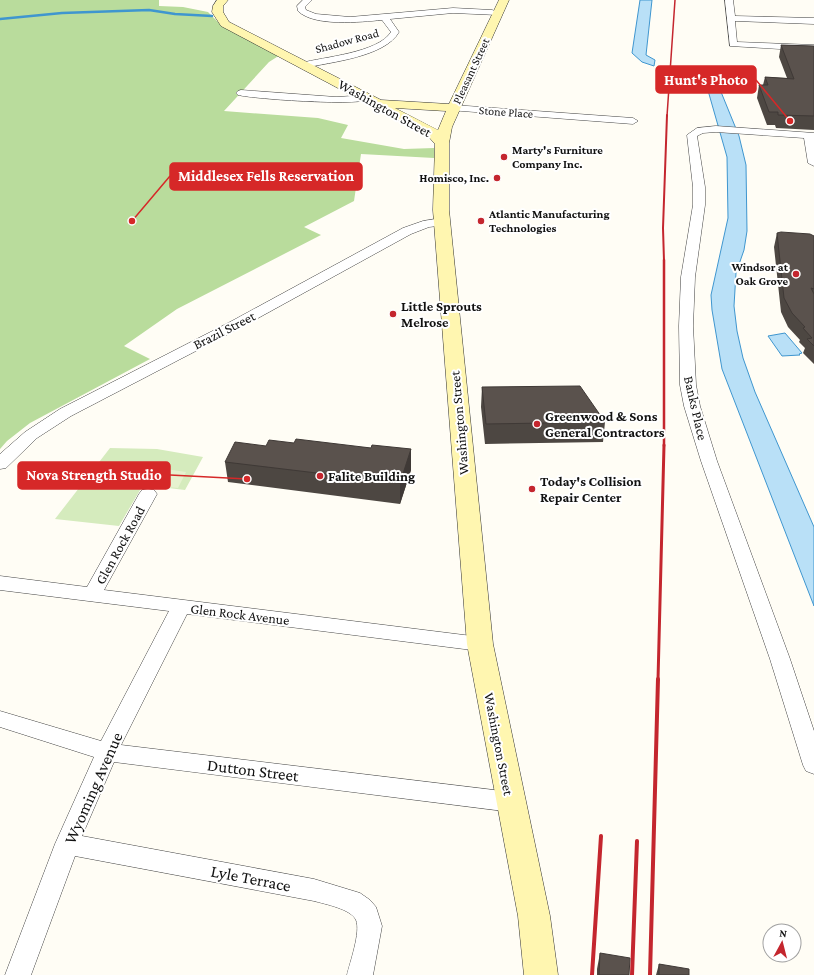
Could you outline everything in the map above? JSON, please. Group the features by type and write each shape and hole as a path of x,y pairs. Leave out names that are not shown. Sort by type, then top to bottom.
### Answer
{"main road":[{"name":"Washington Street","path":"223,0 217,6 216,11 218,17 223,22 433,133 442,143 442,222 480,644 534,916 541,975"},
{"name":"Pleasant Street","path":"442,143 445,127 453,108 504,0"},
{"name":"Stone Place","path":"373,100 453,108"}],"street":[{"path":"308,0 301,5 301,10 308,14 317,17 342,19 457,11 498,12"},
{"path":"729,0 732,42 734,44 814,48"},
{"name":"Shadow Road","path":"304,65 372,49 388,42 393,38 395,32 383,16"},
{"path":"730,18 814,21"},
{"path":"241,93 336,100 373,100"},
{"name":"Stone Place","path":"453,108 633,121"},
{"name":"Banks Place","path":"812,136 716,129 701,130 692,135 699,187 699,205 688,277 686,326 688,385 704,444 780,659 814,765"},
{"path":"812,136 814,163"},
{"name":"Brazil Street","path":"0,464 12,450 43,425 123,381 210,338 407,231 427,224 442,222"},
{"name":"Glen Rock Road","path":"92,595 148,494"},
{"name":"Glen Rock Avenue","path":"0,584 480,644"},
{"name":"Wyoming Avenue","path":"18,975 67,844 107,752 181,606"},
{"name":"Dutton Street","path":"0,719 107,752 511,802"},
{"name":"Lyle Terrace","path":"67,844 314,890 347,899 364,909 370,922 367,946 360,975"}],"green space":[{"path":"0,0 159,0 159,6 183,7 208,12 222,26 280,55 269,62 224,111 318,118 348,125 341,138 404,149 434,148 434,158 361,154 354,201 304,227 321,235 177,309 124,346 150,359 30,423 7,441 0,449"},
{"path":"110,448 157,449 203,457 185,490 143,485 119,526 55,519"},
{"path":"166,469 186,472 178,488 157,486"}],"water":[{"path":"640,0 652,0 646,55 655,60 654,66 642,62 632,53"},
{"path":"707,87 719,87 739,136 746,165 747,231 744,250 736,273 734,306 737,331 743,358 755,392 814,527 814,606 722,369 712,310 711,295 728,218 727,157"},
{"path":"785,333 802,353 799,354 800,355 782,356 768,336"}],"building":[{"path":"781,45 814,46 814,116 778,115 778,112 769,112 759,85 768,85 765,77 794,79"},
{"name":"Windsor at Oak Grove","path":"777,233 810,234 814,236 814,289 811,288 814,294 814,346 807,339 812,338 803,328 805,327 792,313 784,298"},
{"path":"580,386 605,422 486,424 482,387"},
{"path":"296,439 371,448 372,445 411,449 400,483 225,462 235,442 266,446 269,440 294,443"},
{"path":"600,953 630,958 629,975 599,975"},
{"path":"659,964 689,969 689,975 659,975"}],"waterway":[{"path":"0,19 62,13 149,10 175,14 212,16"}],"railway":[{"path":"667,116 675,0"},
{"path":"664,261 663,228 667,115"},
{"path":"664,261 664,445"},
{"path":"658,680 664,445"},
{"path":"650,975 658,679"},
{"path":"592,975 601,836"},
{"path":"632,975 637,841"}],"place":[{"name":"Hunt's Photo","path":"790,121"},
{"name":"Marty's Furniture Company Inc.","path":"504,157"},
{"name":"Homisco, Inc.","path":"497,178"},
{"name":"Middlesex Fells Reservation","path":"132,221"},
{"name":"Atlantic Manufacturing Technologies","path":"481,221"},
{"name":"Windsor at Oak Grove","path":"796,274"},
{"name":"Little Sprouts Melrose","path":"393,314"},
{"name":"Greenwood & Sons General Contractors","path":"537,424"},
{"name":"Falite Building","path":"320,476"},
{"name":"Nova Strength Studio","path":"247,479"},
{"name":"Today's Collision Repair Center","path":"532,489"}]}
